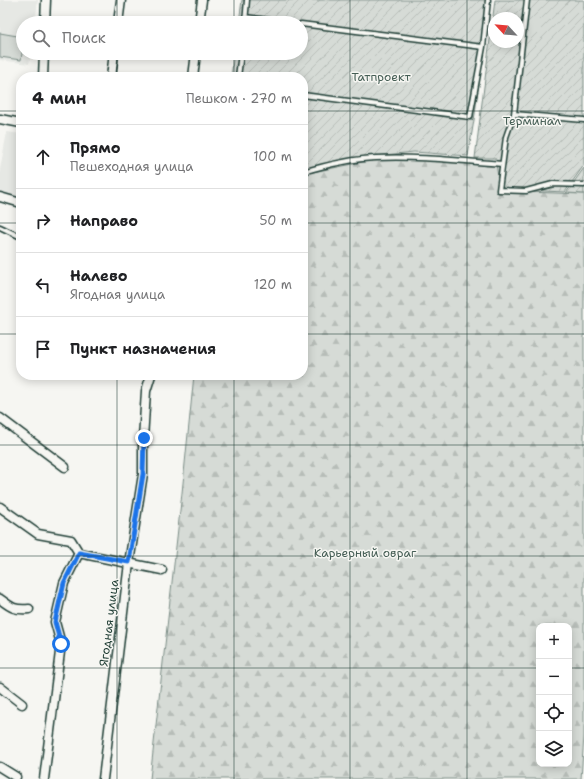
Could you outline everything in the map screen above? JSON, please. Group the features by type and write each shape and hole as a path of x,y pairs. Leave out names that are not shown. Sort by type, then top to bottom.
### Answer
{"street":[{"path":"45,16 46,0"},
{"path":"119,16 121,0"},
{"path":"200,16 202,0"},
{"path":"42,72 43,60"},
{"path":"112,72 113,60"},
{"path":"194,72 195,60"},
{"path":"0,119 16,122"},
{"path":"0,197 16,202"},
{"name":"Ягодная улица","path":"102,779 129,562 143,474 146,390 149,380"},
{"path":"0,418 66,467"},
{"path":"0,507 38,534 71,540 79,553 129,562 162,570"},
{"path":"44,779 61,644 55,622 64,583 79,553"},
{"path":"0,599 10,607 19,609 29,608"},
{"path":"0,687 22,704"},
{"path":"0,768 16,777"}],"lane":[{"path":"245,16 247,0"},
{"path":"308,96 470,117 483,47 488,0"},
{"path":"527,0 514,114 506,137 499,190 526,191 553,184 584,185"},
{"path":"308,25 483,47"},
{"path":"239,72 240,60"},
{"path":"514,114 584,120"},
{"path":"308,171 343,162 374,158 412,158 502,164"},
{"path":"0,227 16,234"}],"shaded area":[{"path":"0,0 38,0 36,16 16,16 16,60 30,60 29,64 0,60"},
{"path":"7,132 16,133 16,198 0,193 0,169"}],"green space":[{"name":"Татпроект","path":"242,0 489,0 475,114 468,156 414,152 346,159 308,168 308,72 232,72 233,60 308,60 308,16 240,16"},
{"name":"Терминал","path":"495,0 584,0 584,165 565,192 500,189 495,158 475,158 489,48 524,48 524,12 493,12"},
{"path":"0,33 16,36 16,59 0,57"},
{"name":"Карьерный овраг","path":"373,160 499,161 497,191 584,194 584,736 581,779 150,779 193,380 308,380 308,173"},
{"path":"584,168 584,194 566,193"}],"route":[{"path":"61,644 55,622 64,583 79,553 129,562 143,474 144,438"}]}
